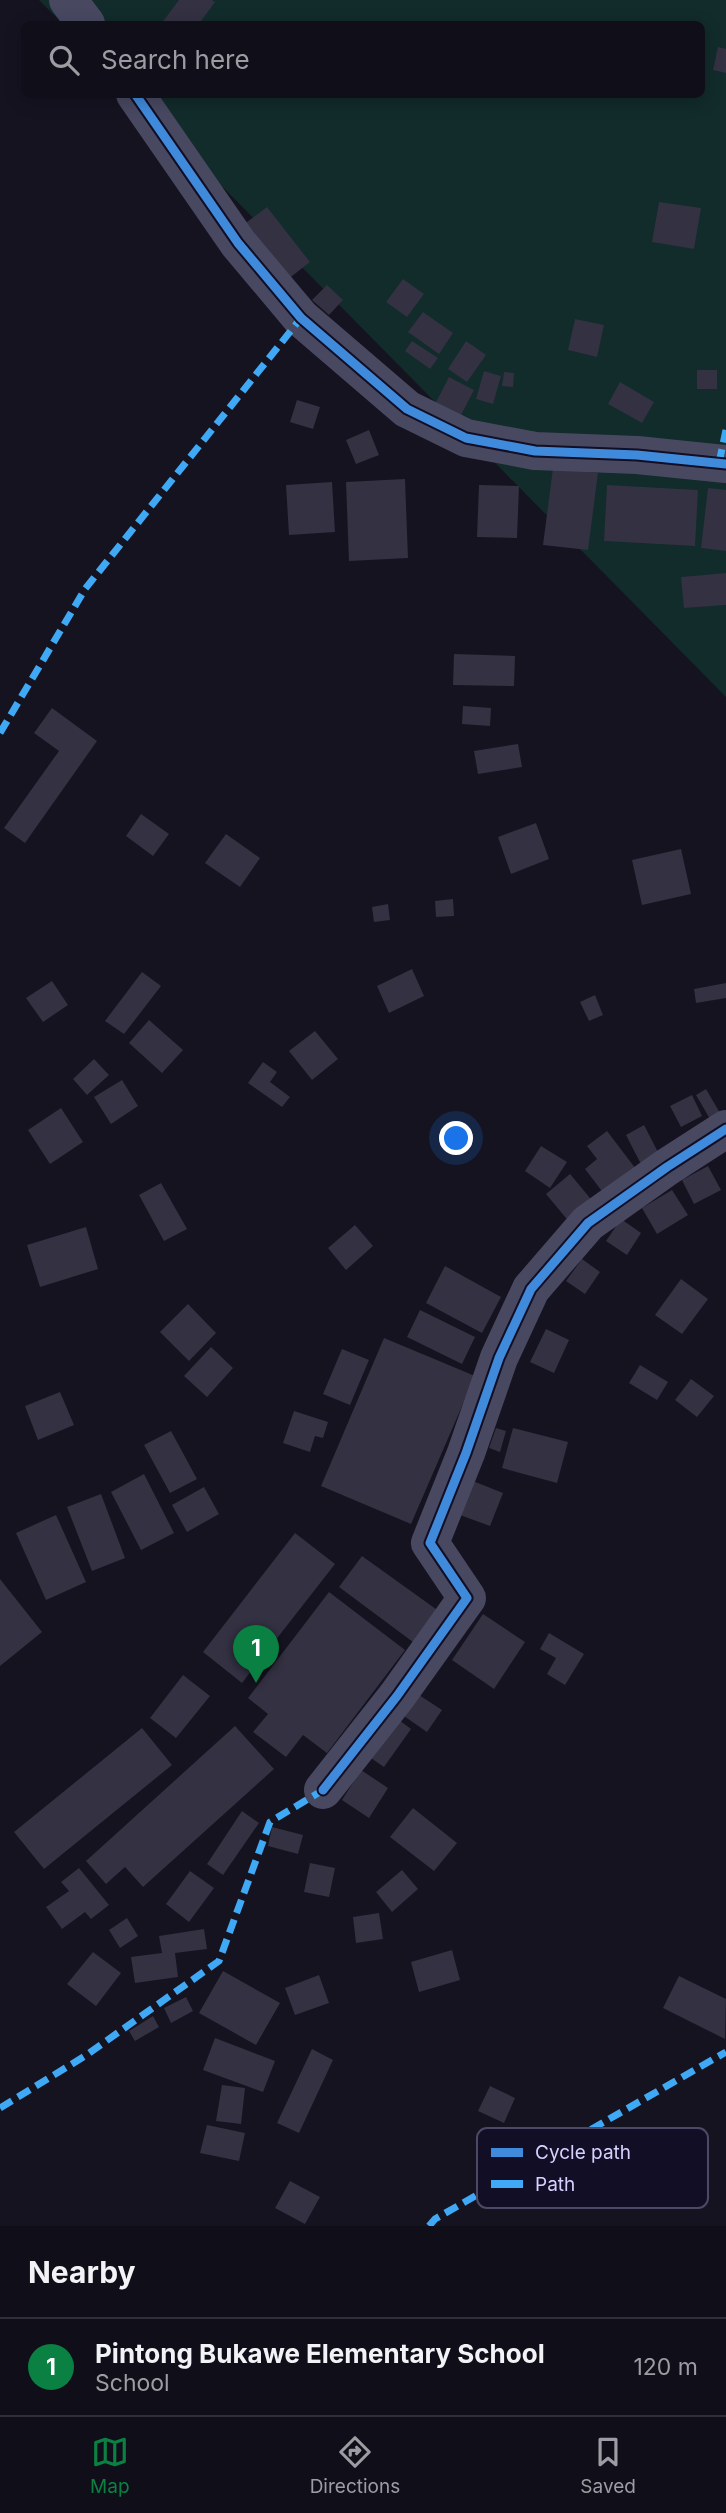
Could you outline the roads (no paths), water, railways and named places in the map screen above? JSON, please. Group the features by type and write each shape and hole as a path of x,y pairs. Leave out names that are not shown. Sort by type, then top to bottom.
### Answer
{"street":[{"path":"68,0 84,21"},
{"path":"138,98 238,243 301,318 407,409 466,438 536,451 637,454 726,464"},
{"path":"323,1790 397,1696 467,1598 430,1543 466,1453 499,1358 530,1289 589,1223 726,1129"}],"place":[{"name":"Pintong Bukawe Elementary School","path":"256,1683"}]}
